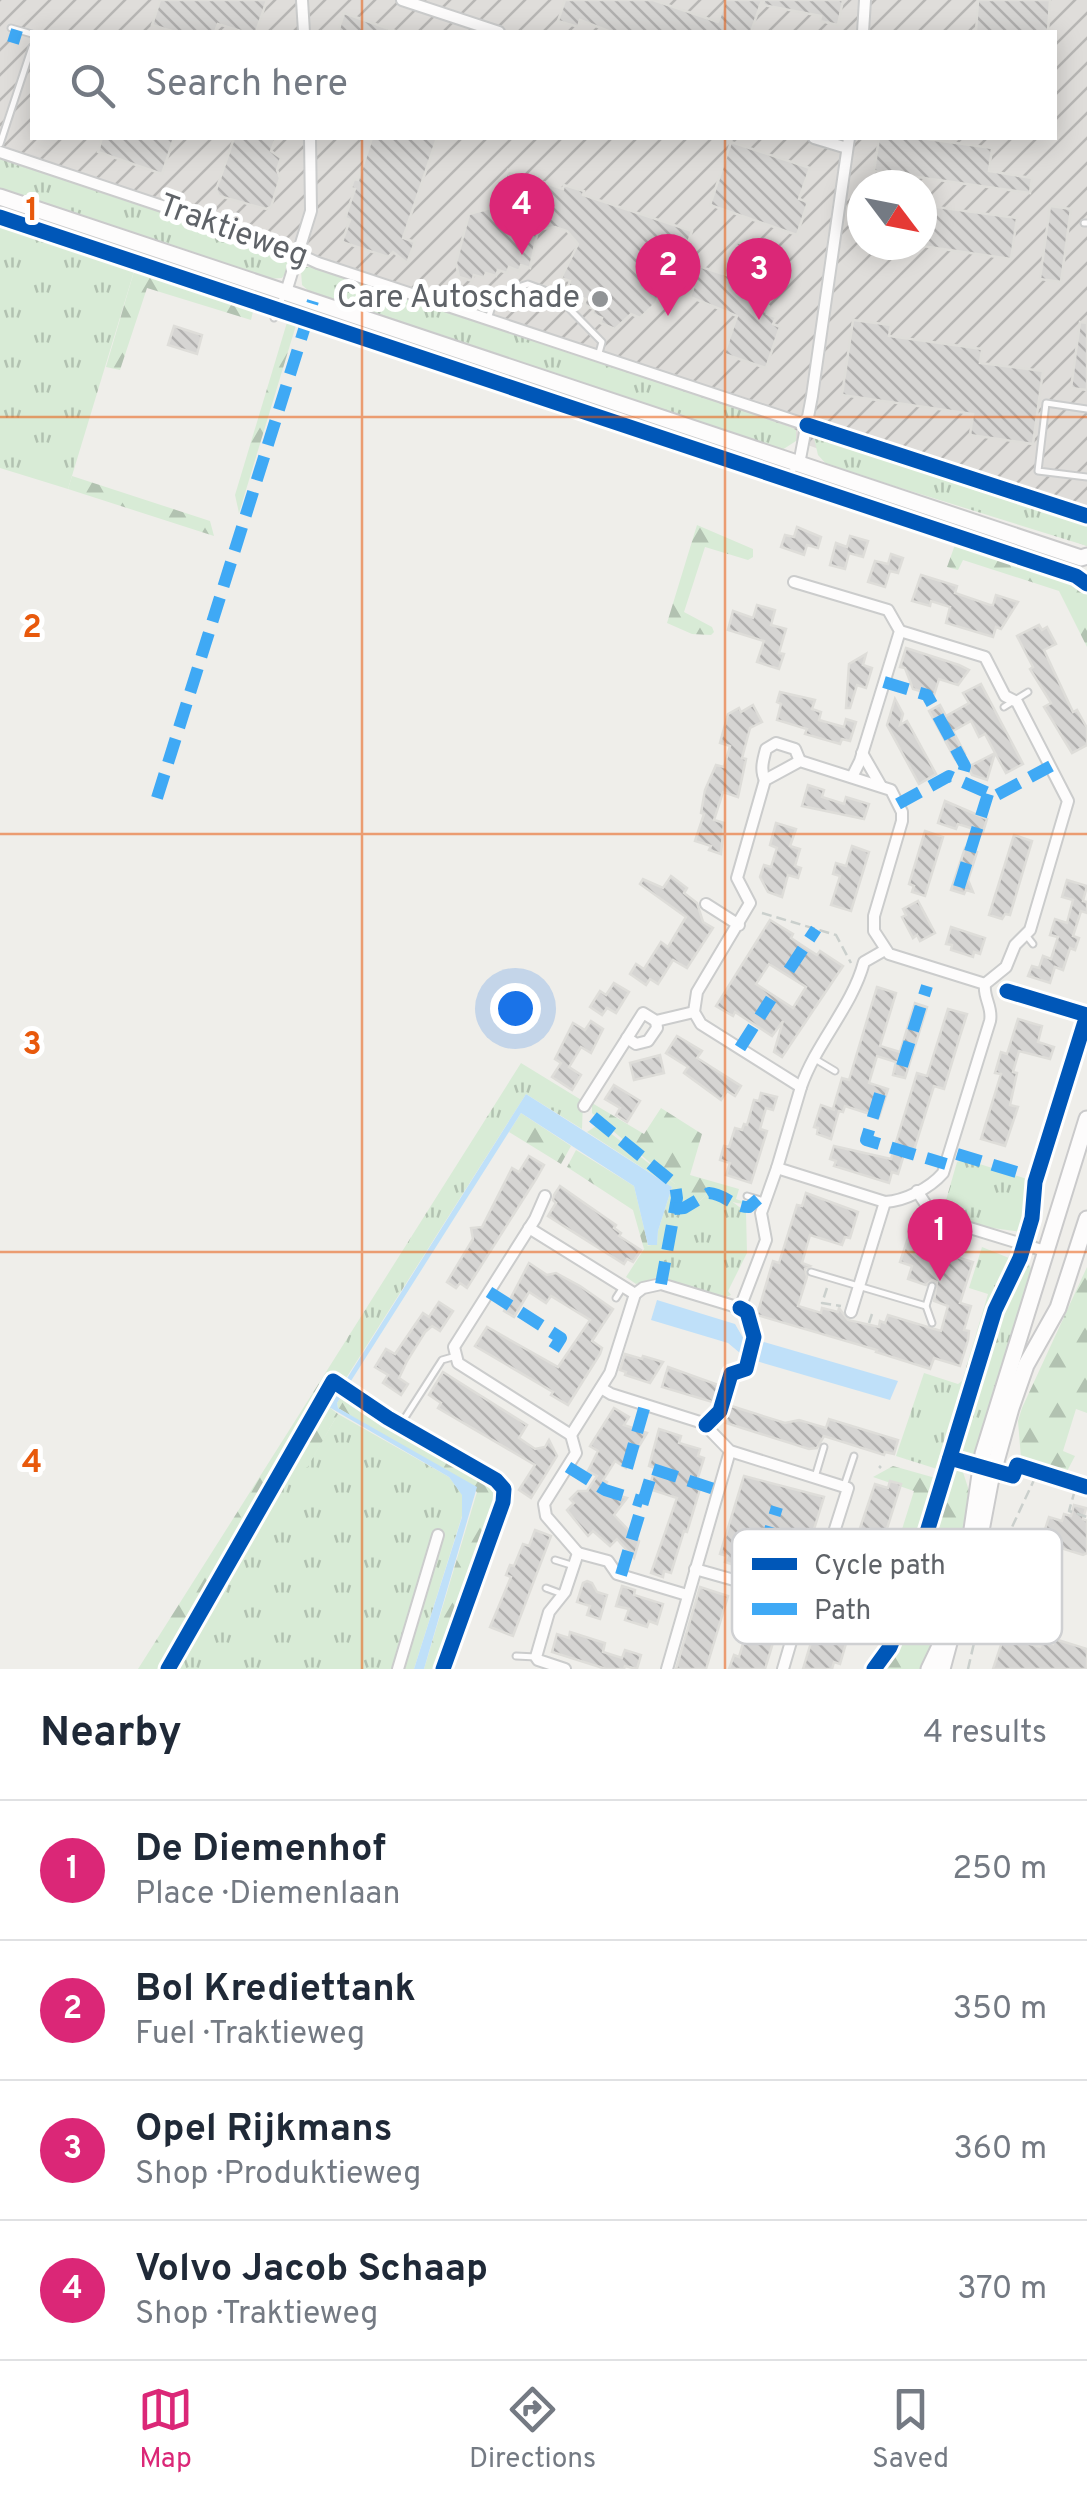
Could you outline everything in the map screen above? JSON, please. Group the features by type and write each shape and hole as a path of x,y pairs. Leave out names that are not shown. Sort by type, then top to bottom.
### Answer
{"main road":[{"path":"0,197 1085,560"},
{"path":"971,1529 978,1466 1046,1251 1083,1149 1087,1120"},
{"path":"981,1529 993,1470 1022,1374 1058,1308 1087,1219"},
{"path":"1046,1251 1075,1260"},
{"path":"929,1669 943,1644"},
{"path":"942,1669 947,1644"}],"street":[{"path":"302,0 304,30"},
{"path":"402,0 493,30"},
{"path":"863,30 865,0"},
{"path":"286,292 312,203 310,140"},
{"path":"799,464 848,143"},
{"name":"Traktieweg","path":"0,152 72,172 488,319 807,425"},
{"path":"794,582 888,610 900,631 985,657 1068,801 1028,931 1015,945 1006,967 986,984"},
{"path":"852,776 900,631"},
{"path":"800,761 796,749 776,743 766,749 761,772 765,780 737,878 750,903 697,992 694,1012 701,1024 801,1087"},
{"path":"862,752 882,787"},
{"path":"765,780 800,761 891,790 902,821 874,916 892,951"},
{"path":"706,904 739,925"},
{"path":"571,1435 598,1385 610,1373 634,1294 661,1284 740,1308 766,1240 761,1213 775,1162 801,1087 858,981 864,962 892,951 970,975 986,984 992,1014 943,1173 900,1200 775,1162"},
{"path":"584,1106 643,1013 656,1021 694,1012"},
{"path":"627,1038 636,1044 648,1041 657,1028 656,1021"},
{"path":"917,1191 934,1217 1019,1254 1046,1251"},
{"path":"545,1196 454,1348 458,1363 571,1435 576,1453 544,1504 546,1516 578,1552 608,1561 617,1574 687,1595"},
{"path":"849,1309 887,1198"},
{"path":"529,1228 619,1292 634,1294"},
{"path":"598,1385 704,1423 730,1451 849,1486 835,1529"},
{"path":"667,1669 730,1451"},
{"path":"398,1669 438,1535"},
{"path":"565,1669 536,1657 550,1610 563,1595 578,1552"},
{"path":"695,1569 732,1579"},
{"path":"783,1669 790,1644"}],"lane":[{"path":"11,28 30,33"},
{"path":"0,144 30,53"},
{"path":"488,319 496,294 528,284 555,294 602,342 598,356"},
{"path":"274,318 286,292"},
{"path":"1087,410 1046,404 1038,472 1087,477"},
{"path":"786,482 799,464"},
{"path":"1009,704 1028,692"},
{"path":"815,1059 836,1071"},
{"path":"748,1196 764,1201"},
{"path":"811,1272 926,1306"},
{"path":"932,1286 926,1306 932,1322"},
{"path":"406,1416 442,1360 456,1356"},
{"path":"814,1477 824,1447"},
{"path":"849,1486 854,1456"},
{"path":"555,1560 574,1566"},
{"path":"546,1588 563,1595"},
{"path":"516,1656 536,1657"}],"path":[{"path":"762,913 836,935 856,968"},
{"path":"1012,1277 1019,1254"},
{"path":"825,1293 822,1303 849,1309"},
{"path":"869,1323 872,1314"},
{"path":"849,1486 880,1467 899,1464"},
{"path":"947,1466 978,1466"},
{"path":"1022,1466 1066,1483"},
{"path":"1066,1483 1069,1511 1087,1517"},
{"path":"1028,1529 1066,1483"},
{"path":"968,1669 973,1644"}],"shaded area":[{"path":"0,0 1087,0 1087,546 0,153"}],"green space":[{"path":"0,158 282,252 289,261 288,270 282,278 268,279 0,189"},
{"path":"0,222 135,268 68,489 0,468"},
{"path":"305,267 790,427 796,430 796,441 782,450 311,293 302,285 301,271"},
{"path":"135,268 254,307 251,320 147,288 120,370 106,367"},
{"path":"288,319 297,322 239,513 235,495"},
{"path":"820,432 1087,520 1087,546 827,465 818,455 813,434"},
{"path":"72,476 210,521 214,536 68,489"},
{"path":"697,525 753,549 753,557 748,560 705,547 684,612 712,627 711,635 692,634 667,623"},
{"path":"956,542 1078,583 1087,593 1087,647 1059,591 963,560 958,570 947,567"},
{"path":"521,1063 583,1101 582,1129 526,1094 343,1383 326,1372"},
{"path":"592,1103 644,1134 661,1108 702,1134 690,1175 739,1189 736,1199 747,1203 707,1194 694,1207 675,1211 675,1184 592,1113"},
{"path":"521,1113 571,1146 561,1164 509,1132"},
{"path":"599,1124 675,1184 694,1207 707,1194 730,1200 746,1212 747,1253 728,1291 731,1295 724,1298 658,1277 636,1284 626,1277 646,1246 657,1244 672,1187 587,1132"},
{"path":"576,1150 634,1186 648,1245 644,1249 633,1210 567,1167"},
{"path":"964,1159 1030,1180 1028,1213 1021,1232 985,1227 942,1214 957,1162"},
{"path":"982,1247 1014,1260 994,1300 942,1466 937,1469 896,1456 924,1373 958,1384 962,1381 988,1294 969,1288"},
{"path":"1025,1256 1033,1273 976,1462 958,1457 956,1453 1003,1303"},
{"path":"1087,1267 1087,1413 1076,1409 1063,1451 1075,1456 1064,1477 1021,1458 1018,1421"},
{"path":"326,1372 338,1379 331,1378 165,1669 138,1669"},
{"path":"337,1383 341,1386 329,1407 338,1414 307,1468 293,1459"},
{"path":"346,1389 385,1419 496,1484 499,1503 440,1669 424,1669 477,1492 338,1408"},
{"path":"338,1414 449,1477 463,1495 462,1516 414,1669 172,1669 293,1459 307,1467"},
{"path":"893,1466 939,1479 925,1529 902,1529 914,1491 873,1477"},
{"path":"953,1469 963,1472 970,1494 966,1529 935,1529"},
{"path":"898,1644 936,1644 924,1669 885,1669"}],"water":[{"path":"526,1094 672,1187 657,1245 648,1245 634,1186 521,1113 337,1403 338,1408 477,1487 424,1669 414,1669 462,1517 462,1495 449,1477 329,1407"},
{"path":"657,1300 735,1324 749,1348 746,1358 728,1343 651,1320"},
{"path":"764,1342 898,1381 890,1400 753,1360 758,1345"}],"building":[{"path":"160,0 267,0 257,30 218,24 216,30 168,30 152,25"},
{"path":"565,0 653,0 718,22 726,0 762,0 752,30 606,30 580,20 578,27 558,21"},
{"path":"764,0 843,0 838,25 820,21 821,16 763,5"},
{"path":"978,0 1050,0 1048,30 976,30"},
{"path":"344,13 392,30 339,30"},
{"path":"101,140 173,140 162,174 98,152"},
{"path":"233,140 275,140 271,151 281,158 277,170 280,178 271,207 219,196 216,190"},
{"path":"371,140 436,140 403,238 415,242 407,263 393,252 388,257 342,242 350,220 345,218 355,189 351,188 354,179 358,180"},
{"path":"879,140 934,140 992,148 989,171 1032,178 1030,193 937,180 937,170 874,170"},
{"path":"731,142 810,168 799,199 808,202 797,235 710,205"},
{"path":"508,170 563,189 564,185 584,191 583,195 692,231 682,261 726,275 737,242 780,257 764,304 769,306 767,314 776,317 773,324 780,327 766,368 724,354 737,316 690,297 695,283 666,273 656,303 640,318 631,314 615,329 600,323 602,318 592,314 594,309 584,305 586,299 576,296 578,290 568,287 570,281 561,278 578,244 567,231 555,227 538,230 530,268 521,265 519,271 509,267 507,273 498,270 496,276 474,275 472,281 459,277 456,263 469,214 495,207"},
{"path":"1050,206 1071,209 1061,282 1040,279"},
{"path":"937,207 1017,218 1011,259 937,248"},
{"path":"853,320 891,325 889,336 982,349 980,363 1043,371 1033,444 970,435 973,414 842,395"},
{"path":"1080,322 1087,323 1087,390 1071,388"},
{"path":"174,326 202,335 197,354 168,345"},
{"path":"797,527 821,537 818,548 807,545 804,555 781,547 785,535 794,537"},
{"path":"850,536 868,541 863,557 849,553 845,569 830,565 836,543 847,547"},
{"path":"891,554 903,558 898,573 890,571 885,587 868,582 875,561 888,564"},
{"path":"921,575 957,586 955,593 990,605 996,595 1018,602 1001,629 996,627 993,637 946,623 950,607 912,601"},
{"path":"757,605 775,610 771,625 786,629 779,669 757,662 764,641 728,630 733,611 753,618"},
{"path":"1039,625 1042,630 1047,627 1056,644 1044,650 1073,712 1077,710 1087,728 1087,745 1072,753 1044,707 1051,703 1030,669 1033,667 1017,636"},
{"path":"906,648 969,670 958,685 939,679 934,695 913,689 905,668 900,667"},
{"path":"866,654 863,665 872,668 866,688 857,685 850,708 846,708 849,664"},
{"path":"981,684 1023,764 1006,773 985,734 979,737 971,721 953,731 965,754 955,759 929,711 940,705 946,716 969,703 963,693"},
{"path":"780,692 815,700 812,709 821,712 819,720 844,727 846,719 856,722 850,741 842,739 840,744 805,734 807,729 777,720"},
{"path":"895,699 903,714 900,725 907,721 936,774 919,784 887,725"},
{"path":"753,705 762,722 750,728 738,797 723,792 714,820 724,823 721,854 695,841 704,814 701,813 705,790 716,765 724,767 730,746 720,743 728,714"},
{"path":"995,753 987,780 972,775 968,767"},
{"path":"808,785 824,790 822,797 844,804 846,797 869,804 864,819 802,806"},
{"path":"945,801 987,819 983,832 938,823"},
{"path":"776,823 796,829 790,846 800,849 795,866 801,868 798,878 788,875 782,897 768,892 760,877 764,865 771,867 777,848 770,845"},
{"path":"925,831 943,837 925,896 912,892 914,886 909,884"},
{"path":"1014,835 1032,841 1010,915 1005,914 1002,919 989,915"},
{"path":"852,846 869,852 851,911 831,905 840,876 833,874 836,863 846,866"},
{"path":"965,848 977,852 968,880 973,892 966,890 964,894 951,890"},
{"path":"671,876 687,888 684,893 697,903 703,922 713,928 687,968 673,960 658,984 650,979 646,985 630,974 636,964 644,969 661,942 668,947 686,917 640,884 643,879 663,888"},
{"path":"1067,880 1087,886 1083,901 1087,902 1087,913 1081,911 1073,936 1079,938 1075,950 1070,948 1063,970 1055,967 1050,983 1028,976 1032,966 1039,968 1043,956 1051,959 1058,937 1050,935 1055,919 1067,923 1073,900 1062,897"},
{"path":"918,901 935,933 920,941 917,935 913,938 902,917 906,915 903,909"},
{"path":"770,920 817,955 820,951 843,966 782,1057 774,1052 783,1021 772,1036 735,1012 733,1016 716,1006","holes":["769,964 806,987 793,1008 756,984"]},
{"path":"951,927 985,938 980,954 974,952 973,957 951,950 952,945 946,944"},
{"path":"614,983 629,992 616,1013 607,1008 602,1015 590,1007 600,991 606,995"},
{"path":"877,987 896,993 880,1046 900,1052 915,1003 927,1007 905,1078 893,1075 896,1062 877,1056 869,1083 888,1089 879,1117 845,1106 843,1112 839,1111 831,1139 817,1134 818,1128 814,1127 821,1105 835,1110 842,1078 849,1080"},
{"path":"948,1009 967,1014 944,1089 934,1086 914,1150 906,1148 898,1174 892,1172 889,1183 834,1166 836,1161 830,1159 834,1146 891,1159 917,1073 927,1076"},
{"path":"1018,1019 1042,1026 1038,1042 1054,1047 1050,1059 1019,1051 1010,1105 1018,1107 1005,1146 981,1139 1001,1074 995,1073 1001,1052 1007,1054"},
{"path":"591,1021 603,1029 591,1053 581,1047 569,1067 581,1075 572,1090 552,1077 561,1063 555,1059 573,1023 585,1030"},
{"path":"677,1036 702,1051 697,1058 741,1086 735,1096 727,1091 721,1100 684,1073 688,1067 666,1053"},
{"path":"660,1055 664,1073 634,1080 630,1063"},
{"path":"614,1085 640,1101 627,1122 616,1115 620,1108 605,1099"},
{"path":"761,1093 777,1097 773,1110 766,1108 760,1129 767,1131 751,1183 726,1175 730,1163 720,1160 735,1128 742,1130 747,1125 754,1100 759,1101"},
{"path":"529,1156 544,1165 467,1288 460,1283 456,1288 447,1282 473,1239 471,1228 482,1227 512,1168 519,1172"},
{"path":"560,1186 616,1225 619,1236 641,1250 633,1262 627,1259 624,1264 548,1216"},
{"path":"806,1193 858,1212 850,1238 845,1237 842,1245 810,1235 802,1263 810,1266 805,1269 807,1277 798,1306 821,1313 822,1308 838,1312 839,1308 848,1320 879,1327 888,1315 941,1331 948,1306 934,1301 937,1282 932,1280 926,1285 908,1279 912,1266 900,1262 909,1235 930,1241 927,1248 973,1262 960,1303 971,1306 964,1330 969,1331 968,1340 960,1366 934,1358 930,1369 757,1315 773,1261 779,1263 797,1205 802,1206"},
{"path":"529,1263 547,1275 556,1273 580,1286 613,1309 592,1341 602,1348 600,1354 568,1405 475,1346 487,1327 558,1367 590,1320 551,1296 546,1303 529,1292 514,1317 504,1311"},
{"path":"439,1302 453,1311 440,1331 432,1326 425,1332 407,1361 399,1378 408,1384 401,1395 383,1383 388,1375 375,1367 386,1349 395,1354 423,1313 429,1317"},
{"path":"625,1354 663,1362 650,1383 620,1370"},
{"path":"668,1367 724,1387 719,1404 662,1387"},
{"path":"443,1372 527,1425 519,1438 535,1449 545,1447 549,1440 557,1456 531,1498 519,1490 535,1465 438,1408 441,1403 429,1395"},
{"path":"725,1404 785,1423 799,1420 826,1428 829,1419 898,1440 894,1454 884,1455 824,1436 817,1448 809,1449 726,1423 721,1418"},
{"path":"614,1408 629,1417 624,1425 647,1433 626,1468 615,1461 603,1480 607,1482 602,1491 627,1498 614,1515 639,1541 634,1558 617,1539 610,1546 593,1531 588,1536 567,1510 574,1503 570,1499 578,1491 587,1491 597,1476 588,1471 598,1451 590,1446"},
{"path":"659,1429 681,1436 679,1443 700,1449 698,1456 704,1458 696,1484 700,1489 687,1532 684,1531 671,1573 664,1571 663,1577 651,1573 677,1498 649,1489 655,1468 649,1466"},
{"path":"744,1476 824,1497 814,1529 732,1529 732,1564 725,1562 727,1556 720,1554"},
{"path":"890,1481 901,1484 887,1529 860,1529 875,1484 888,1488"},
{"path":"1074,1505 1086,1508 1083,1519 1087,1521 1087,1553 1083,1555 1062,1548 1062,1529 1045,1529 1049,1517 1062,1521 1064,1514 1071,1516"},
{"path":"535,1530 551,1536 513,1636 490,1627 511,1577 506,1575 510,1565 514,1566 523,1544 529,1546"},
{"path":"587,1581 597,1592 607,1595 600,1619 587,1615 590,1606 577,1602"},
{"path":"622,1586 635,1590 634,1595 663,1604 657,1624 649,1621 647,1627 625,1620 629,1609 616,1606"},
{"path":"700,1587 728,1596 706,1669 676,1669"},
{"path":"570,1632 605,1643 603,1652 622,1658 625,1650 641,1655 637,1669 606,1669 552,1652 557,1634 569,1638"},
{"path":"1062,1641 1087,1649 1087,1669 993,1669 1001,1644 1040,1647"},
{"path":"743,1644 773,1644 765,1669 729,1669 734,1655 739,1657"},
{"path":"811,1644 846,1644 840,1664 834,1662 832,1669 803,1669"}],"marked path":[{"path":"13,43 17,30"},
{"path":"157,798 313,301"},
{"path":"884,682 927,695 932,704"},
{"path":"938,716 965,766 961,780"},
{"path":"898,804 949,776 995,796 1051,766"},
{"path":"959,887 988,794"},
{"path":"789,970 816,929"},
{"path":"902,1066 927,986"},
{"path":"740,1048 771,999"},
{"path":"880,1094 866,1140 946,1164"},
{"path":"593,1117 675,1184 677,1198 661,1284"},
{"path":"957,1154 1036,1178"},
{"path":"674,1209 684,1208 709,1193 749,1207 758,1199"},
{"path":"489,1292 561,1338 549,1357"},
{"path":"627,1468 645,1405"},
{"path":"568,1467 605,1490 643,1502"},
{"path":"621,1575 653,1469 717,1490"},
{"path":"770,1529 777,1507"}],"cycle path":[{"path":"0,217 1076,576 1087,584"},
{"path":"807,425 1087,516"},
{"path":"928,1529 995,1310 1020,1258 1032,1218 1035,1182 1087,1015 1007,991"},
{"path":"706,1425 720,1411 731,1374 746,1369 754,1337 747,1312 740,1308"},
{"path":"168,1669 333,1381 388,1418 496,1480 504,1489 503,1502 443,1669"},
{"path":"950,1458 1013,1476 1017,1465 1087,1487"},
{"path":"874,1669 891,1644"}],"place":[{"name":"Volvo Jacob Schaap","path":"522,255"},
{"name":"Care Autoschade","path":"600,299"},
{"name":"Bol Krediettank","path":"668,316"},
{"name":"Opel Rijkmans","path":"759,320"},
{"name":"De Diemenhof","path":"940,1281"}]}
